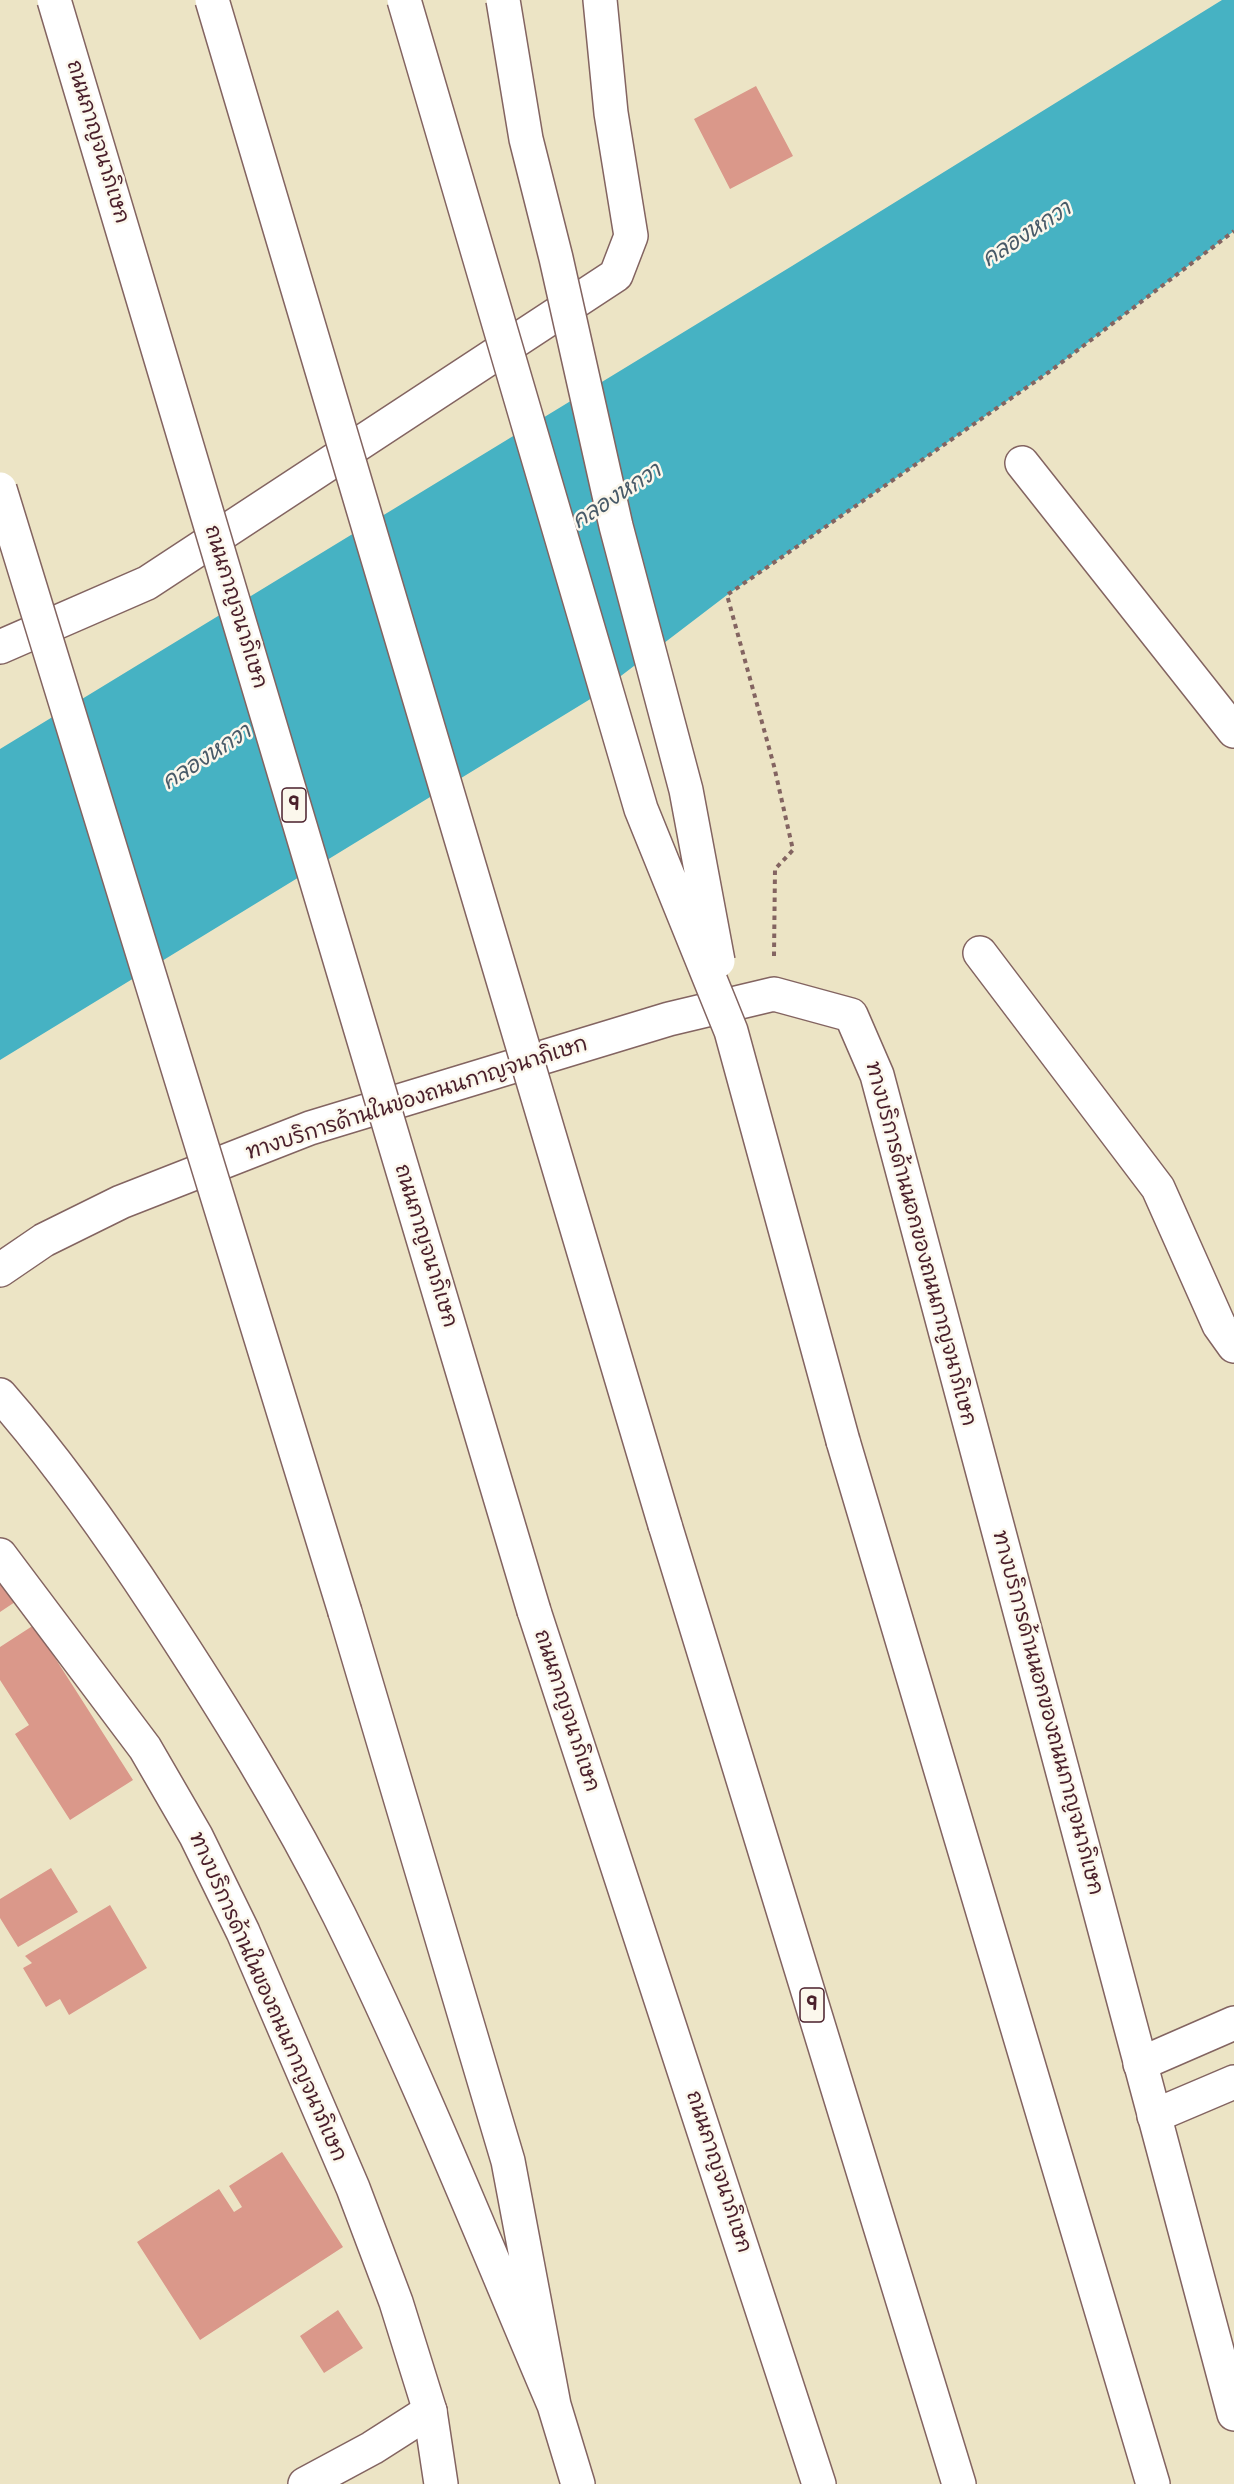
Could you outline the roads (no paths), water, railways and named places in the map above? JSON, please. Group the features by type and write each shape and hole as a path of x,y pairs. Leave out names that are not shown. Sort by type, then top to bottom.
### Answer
{"main road":[{"name":"ถนนกาญจนาภิเษก","path":"54,0 534,1611 819,2484"},
{"name":"9","path":"212,0 665,1525 959,2484"},
{"path":"404,0 641,809 730,1031"},
{"path":"503,0 526,139 556,258 616,526 686,790 730,1031 843,1441 1153,2484"},
{"path":"0,647 147,583 616,275 632,236 611,113 600,0"},
{"path":"1022,463 1234,730"},
{"path":"0,489 345,1612 508,2161 554,2405 578,2484"},
{"path":"980,953 1158,1188 1219,1325 1234,1346"},
{"name":"ทางบริการด้านในของถนนกาญจนาภิเษก","path":"0,1270 44,1240 121,1202 310,1128 669,1019 774,994 851,1015"},
{"name":"ทางบริการด้านนอกของถนนกาญจนาภิเษก","path":"851,1015 877,1075 1234,2414"},
{"path":"0,1395 101,1521 251,1754 339,1917 408,2065 554,2405"},
{"name":"ทางบริการด้านในของถนนกาญจนาภิเษก","path":"0,1555 145,1748 196,1836 243,1932 353,2188 396,2302 430,2411 441,2484"},
{"path":"1140,2064 1234,2023"},
{"path":"1154,2116 1234,2082"},
{"path":"305,2484 372,2448 430,2411"}],"water":[{"name":"คลองหกวา","path":"1222,0 1234,0 1234,231 1049,372 727,595 592,698 0,1060 0,749 792,266"}]}
